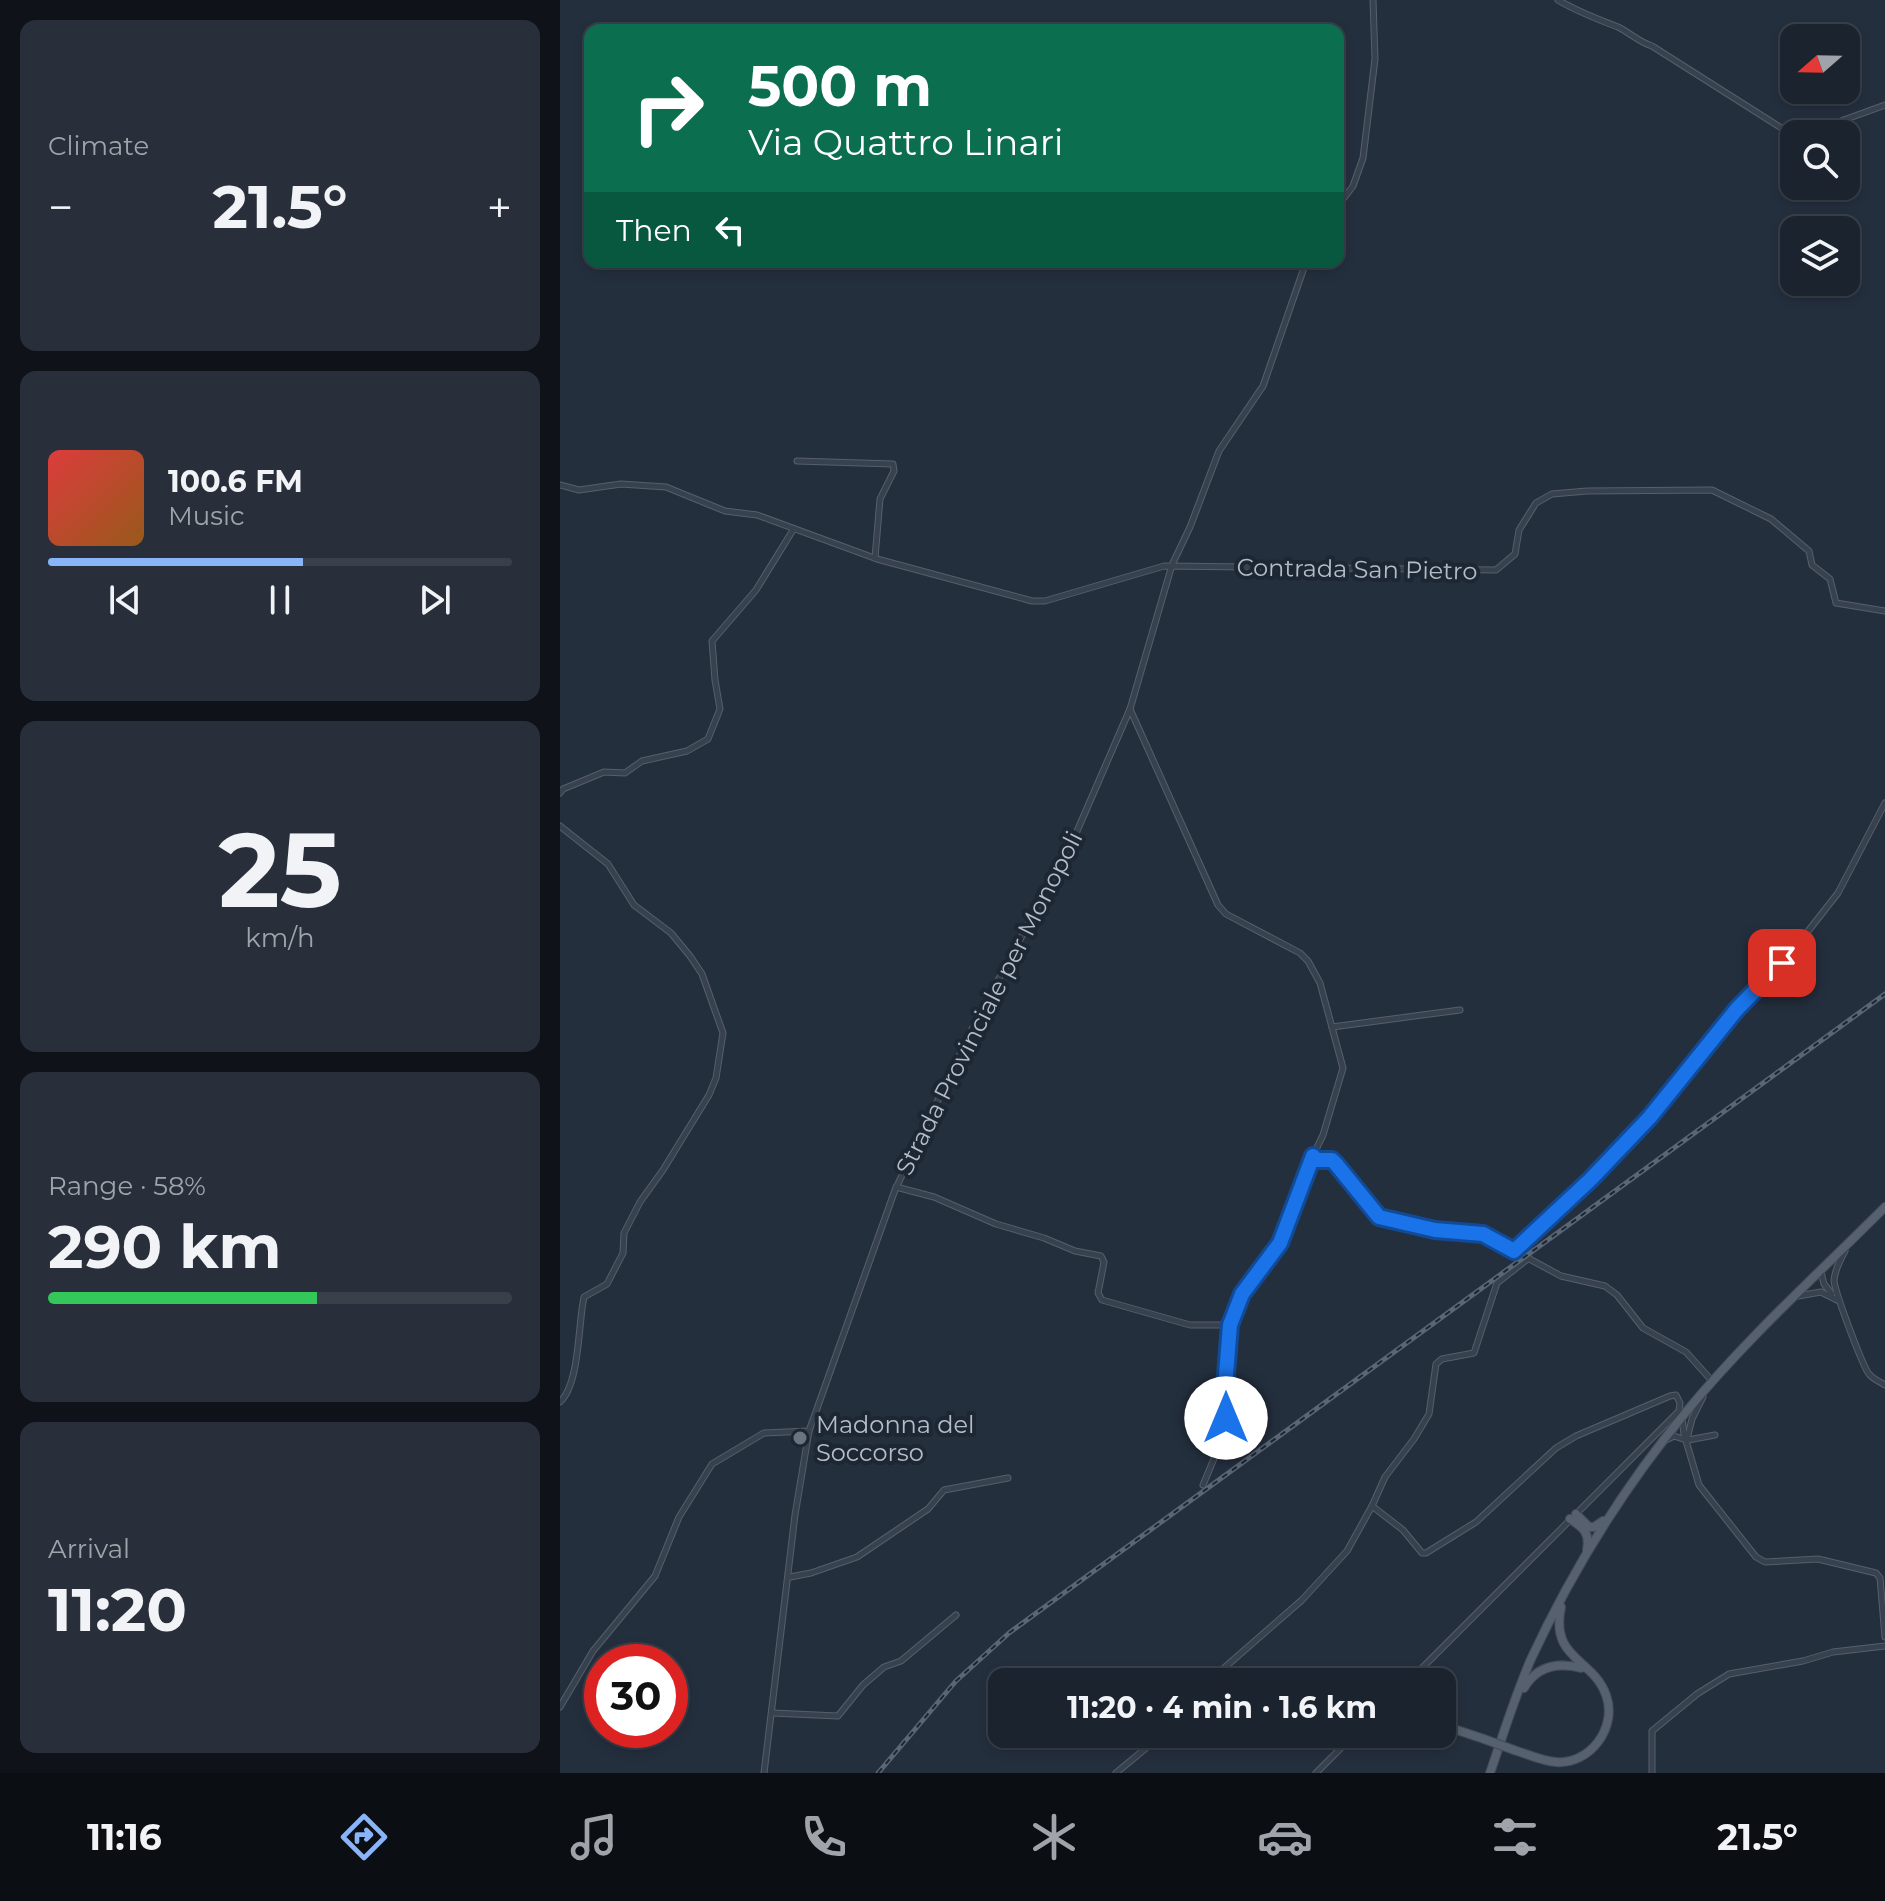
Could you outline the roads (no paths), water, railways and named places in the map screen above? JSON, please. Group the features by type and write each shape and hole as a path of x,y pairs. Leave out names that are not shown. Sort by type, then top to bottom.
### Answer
{"main road":[{"path":"1490,1773 1530,1661 1607,1519 1709,1384 1885,1207"},
{"path":"1573,1517 1591,1527 1607,1519"},
{"path":"1573,1517 1588,1534 1586,1554"},
{"path":"1456,1730 1554,1762 1579,1757 1597,1743 1608,1724 1609,1706 1602,1686 1568,1651 1560,1632 1560,1614 1566,1590"},
{"path":"1513,1705 1528,1682 1543,1670 1556,1665 1586,1670"}],"street":[{"path":"1344,198 1353,186 1363,158 1375,59 1373,0"},
{"path":"1558,0 1652,46 1780,127"},
{"path":"1844,120 1885,105"},
{"name":"Strada Provinciale per Monopoli","path":"764,1773 790,1577 795,1515 809,1431 896,1187 973,1027 1071,845 1130,709 1172,565 1219,451 1263,386 1304,268"},
{"path":"797,461 893,464 894,471 880,499 875,558"},
{"name":"Contrada San Pietro","path":"560,485 579,490 621,484 659,486 725,511 757,515 875,558 1032,601 1045,601 1138,572 1172,565 1492,570 1501,567 1515,554 1518,534 1527,517 1539,501 1552,494 1706,489 1771,519 1809,551 1812,565 1830,579 1836,603 1885,611"},
{"path":"560,793 593,775 625,773 642,761 687,751 708,739 720,709 712,641 756,590 793,530"},
{"path":"1130,709 1218,905 1226,914 1305,956 1319,979 1340,1048 1343,1072 1320,1143 1280,1243 1242,1294 1230,1325 1226,1418 1218,1449 1203,1485"},
{"path":"1514,1251 1591,1179 1650,1117 1737,1009 1787,958 1838,893 1885,803"},
{"path":"560,826 608,864 634,905 666,928 690,956 702,974 723,1038 716,1078 709,1095 640,1202 624,1233 623,1253 607,1284 584,1297 568,1390 560,1402"},
{"path":"1332,1027 1460,1010"},
{"path":"1313,1156 1316,1160 1332,1160 1379,1217 1435,1230 1483,1234 1561,1276 1610,1289 1643,1328 1686,1352 1709,1384 1691,1423 1687,1440"},
{"path":"896,1187 934,1197 996,1224 1075,1251 1101,1256 1104,1262 1098,1293 1102,1300 1174,1322 1197,1326 1230,1325"},
{"path":"1835,1288 1838,1264 1849,1243"},
{"path":"1224,1668 1302,1600 1347,1551 1385,1477 1429,1414 1436,1364 1442,1359 1474,1353 1497,1283 1529,1258"},
{"path":"1821,1271 1829,1276 1837,1299"},
{"path":"1821,1271 1824,1284 1845,1312 1867,1373 1885,1385"},
{"path":"1794,1298 1814,1291 1837,1299"},
{"path":"1372,1506 1403,1530 1422,1553 1426,1553 1476,1522 1556,1448 1584,1432 1676,1395 1680,1403 1679,1411 1423,1668"},
{"path":"1691,1423 1688,1417 1682,1416 1684,1434 1702,1489 1760,1560 1818,1559 1879,1575 1885,1637"},
{"path":"560,1707 593,1651 655,1576 679,1517 712,1464 764,1433 809,1431"},
{"path":"1663,1441 1674,1436 1687,1440 1715,1435"},
{"path":"790,1577 857,1557 928,1509 944,1490 1008,1478"},
{"path":"772,1713 838,1716 863,1685 884,1667 901,1661 956,1615"},
{"path":"1652,1773 1652,1731 1697,1694 1726,1676 1833,1652 1885,1646"},
{"path":"1116,1773 1146,1748"},
{"path":"1316,1773 1341,1748"}],"railway":[{"path":"878,1773 956,1681 1009,1633 1885,994"}],"place":[{"name":"Madonna del Soccorso","path":"800,1438"}]}
